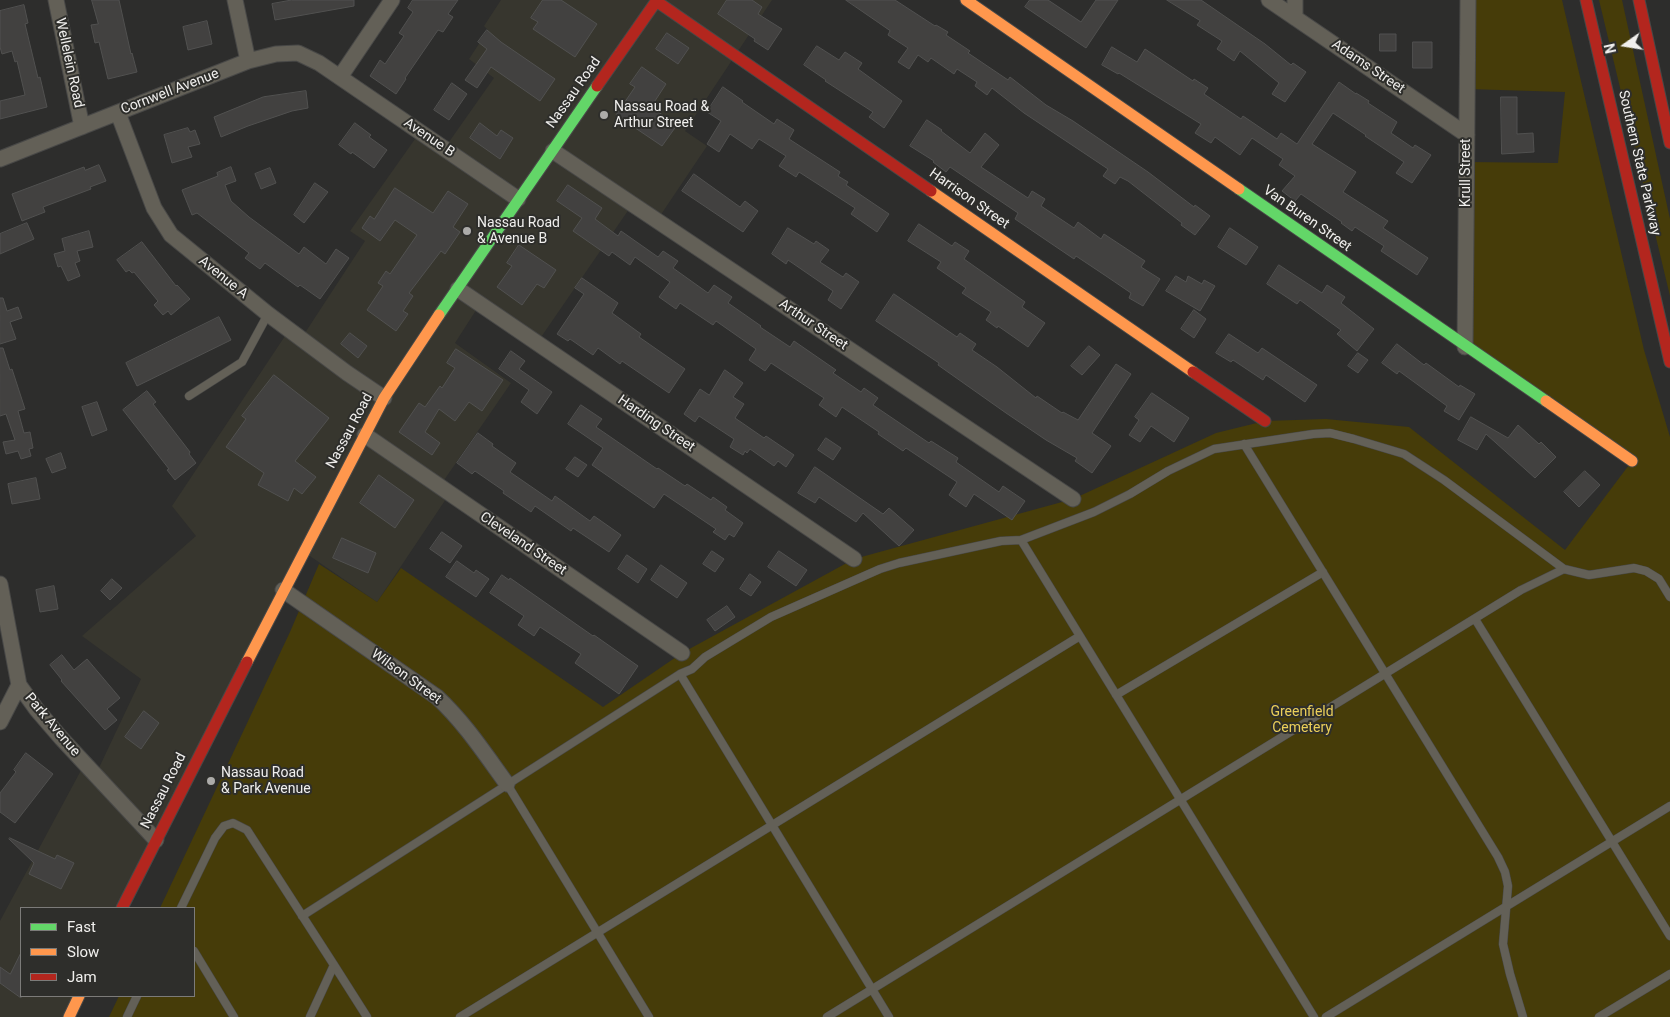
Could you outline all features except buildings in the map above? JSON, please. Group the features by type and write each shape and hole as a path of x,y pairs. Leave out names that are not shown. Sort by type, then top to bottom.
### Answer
{"main road":[{"name":"Nassau Road","path":"122,907 283,590 384,398 518,199 657,0"},
{"name":"Harrison Street","path":"657,0 1265,422"},
{"name":"Van Buren Street","path":"966,0 1632,461"},
{"name":"Southern State Parkway","path":"1586,0 1670,362"},
{"path":"1639,0 1670,142"},
{"path":"69,1017 79,997"}],"street":[{"name":"Wellelein Road","path":"56,0 82,127"},
{"path":"235,0 248,62"},
{"path":"340,77 392,0"},
{"name":"Adams Street","path":"1269,0 1467,135"},
{"path":"1295,0 1295,18"},
{"name":"Krull Street","path":"1465,347 1468,0"},
{"name":"Cornwell Avenue","path":"0,159 248,62 276,54 298,53 319,63 340,77"},
{"name":"Avenue B","path":"340,77 518,199"},
{"name":"Avenue A","path":"118,112 154,208 170,235 268,314 384,398"},
{"name":"Arthur Street","path":"553,151 1074,499"},
{"name":"Harding Street","path":"458,289 854,559"},
{"name":"Cleveland Street","path":"365,435 682,653"},
{"name":"Park Avenue","path":"0,584 2,608 19,685 62,739 156,840"},
{"name":"Wilson Street","path":"283,590 437,697 471,733 507,784"},
{"path":"0,722 19,685"}],"lane":[{"path":"189,396 242,362 268,314"},
{"path":"302,916 680,674 692,669 705,657 771,617 880,569 899,563 1001,541 1021,540 1094,512 1130,494 1168,471 1214,449 1330,433 1404,454 1444,480 1564,569 1589,575 1634,568 1646,571 1659,579 1670,597"},
{"path":"1244,444 1498,857 1505,872 1508,886 1503,944 1523,1017"},
{"path":"1021,540 1314,1017"},
{"path":"827,1017 1521,590 1564,569"},
{"path":"1116,695 1323,572"},
{"path":"1475,619 1670,936"},
{"path":"460,1017 1080,636"},
{"path":"680,674 890,1017"},
{"path":"507,784 649,1017"},
{"path":"1326,1017 1670,806"},
{"path":"181,907 215,838 224,826 234,823 247,830 367,1017"},
{"path":"195,953 234,1017"},
{"path":"310,1017 334,965"},
{"path":"1600,1017 1670,974"},
{"path":"127,1017 137,997"}],"shaded area":[{"path":"501,0 772,0 685,131 707,146 660,216 636,199 537,343 480,304 455,343 511,383 440,486 450,493 377,602 304,552 123,907 20,907 20,997 79,997 69,1017 0,1017 0,921 86,761 97,772 141,679 82,636 196,536 172,506 289,330 301,339 365,241 350,231 420,132 444,149 494,78 469,59 488,30 484,26"}],"green space":[{"name":"Greenfield Cemetery","path":"1467,0 1562,0 1644,350 1670,437 1670,1017 109,1017 119,997 195,997 195,907 160,907 290,632 319,564 377,602 401,568 603,707 682,653 854,559 1073,499 1216,433 1265,421 1326,419 1409,427 1565,550 1632,461 1465,347 1466,162 1558,163 1565,92 1467,89"},
{"path":"1599,0 1622,0 1670,219 1670,296"}],"traffic: fast":[{"path":"439,315 597,86"},
{"path":"1239,189 1546,401"}],"traffic: slow":[{"path":"966,0 1239,189"},
{"path":"931,191 1193,372"},
{"path":"247,662 384,398 439,315"},
{"path":"1546,401 1632,461"},
{"path":"69,1017 79,997"}],"traffic: jam":[{"path":"597,86 657,0"},
{"path":"1586,0 1670,362"},
{"path":"1639,0 1670,143"},
{"path":"656,1 931,191"},
{"path":"1193,372 1265,421"},
{"path":"123,907 247,662"}],"place":[{"name":"Nassau Road & Arthur Street","path":"604,115"},
{"name":"Nassau Road & Avenue B","path":"467,231"},
{"name":"Nassau Road & Park Avenue","path":"211,781"}]}
